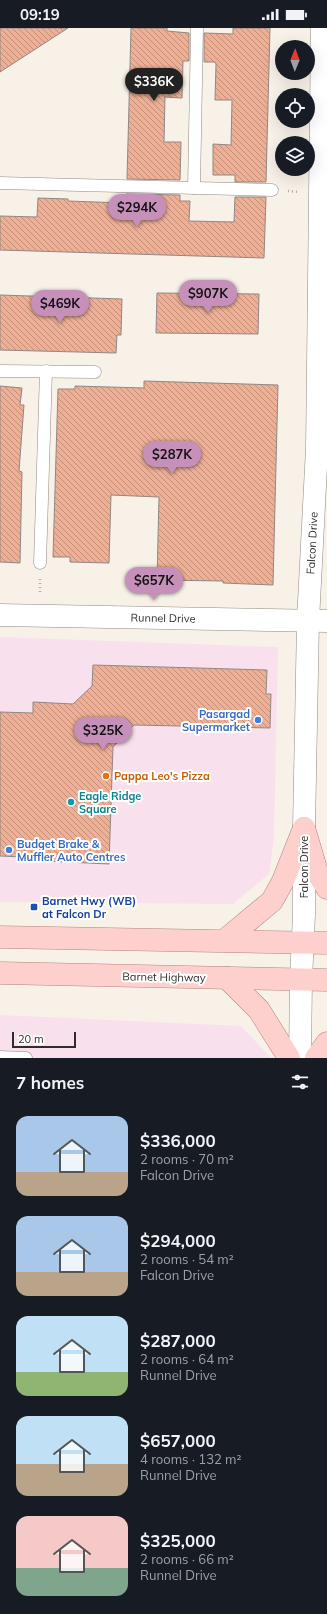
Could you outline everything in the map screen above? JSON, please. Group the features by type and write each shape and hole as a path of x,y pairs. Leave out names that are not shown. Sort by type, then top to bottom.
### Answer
{"main road":[{"path":"304,828 317,872 327,888"},
{"path":"226,940 272,901 283,881 304,828"},
{"path":"0,937 327,943"},
{"name":"Barnet Highway","path":"0,973 327,980"},
{"path":"227,978 259,1010 289,1058"},
{"path":"316,1058 327,1043"}],"street":[{"name":"Falcon Drive","path":"300,1058 304,828 318,621 322,448 324,158 322,28"},
{"name":"Runnel Drive","path":"0,615 318,621"}],"lane":[{"path":"194,188 197,28"},
{"path":"0,183 272,190"},
{"path":"0,371 95,372"},
{"path":"40,563 46,371"},
{"path":"0,1057 26,1058"}],"path":[{"path":"40,563 40,616"}],"shaded area":[{"path":"0,637 278,647 274,837 269,874 233,904 0,902"},
{"path":"0,1015 241,1026 271,1058 0,1058"}],"building":[{"path":"0,28 68,28 0,72"},
{"path":"131,28 167,28 167,31 189,33 189,61 183,61 182,98 165,97 164,142 181,142 180,180 127,179"},
{"path":"233,28 270,28 266,182 235,182 235,175 213,175 213,144 231,145 232,100 215,100 216,64 215,62 204,62 204,33 233,34"},
{"path":"126,194 180,195 180,201 190,201 189,221 234,222 235,197 266,197 264,258 0,250 0,216 37,217 38,198 68,199 68,201 126,203"},
{"path":"157,293 259,294 258,334 156,333"},
{"path":"0,295 122,299 121,335 117,335 116,353 0,350"},
{"path":"144,381 278,385 273,585 223,583 223,581 157,580 159,497 111,495 109,563 70,562 70,557 53,557 58,389 75,389 75,386 144,388"},
{"path":"0,386 22,388 20,405 24,405 19,471 22,472 20,563 0,562"},
{"name":"Eagle Ridge Square","path":"93,665 267,670 266,694 271,694 270,728 134,725 113,747 109,864 23,860 23,857 0,856 0,712 33,713 33,702 73,704 92,686"}],"place":[{"name":"Pasargad Supermarket","path":"258,720"},
{"name":"Pappa Leo's Pizza","path":"106,776"},
{"name":"Eagle Ridge Square","path":"71,802"},
{"name":"Budget Brake & Muffler Auto Centres","path":"9,850"},
{"name":"Barnet Hwy (WB) at Falcon Dr","path":"34,907"}]}
